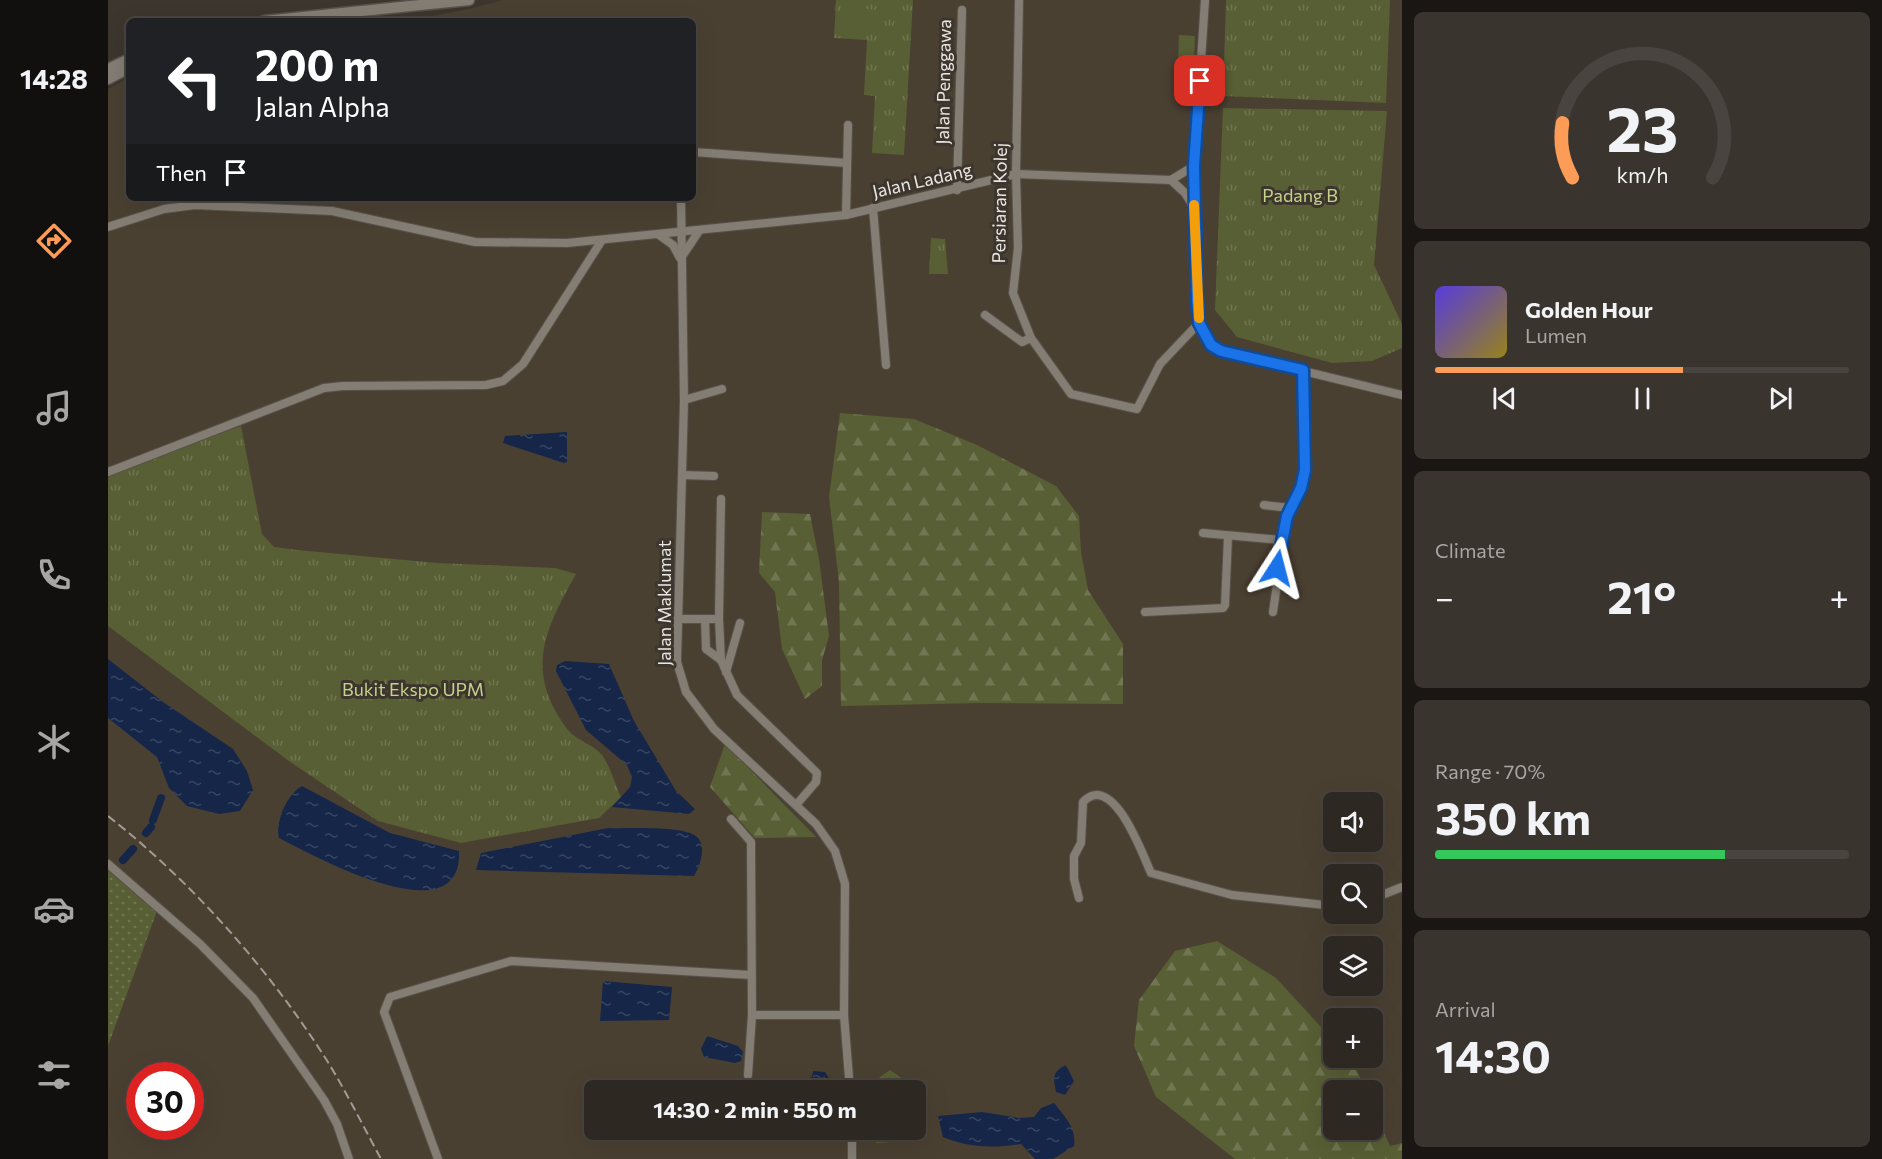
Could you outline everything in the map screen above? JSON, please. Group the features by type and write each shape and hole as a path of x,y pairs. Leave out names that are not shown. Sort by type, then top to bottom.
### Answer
{"street":[{"path":"293,18 469,0"},
{"name":"Persiaran Kolej","path":"1019,0 1016,174 1018,248 1013,293 1031,338 1071,394 1137,409 1160,364 1199,323"},
{"path":"1205,0 1194,166 1199,323 1211,345 1221,351 1402,395"},
{"name":"Jalan Penggawa","path":"957,190 962,10"},
{"path":"108,69 126,60"},
{"path":"108,79 126,70"},
{"path":"846,214 848,125"},
{"path":"696,152 847,163"},
{"path":"1194,166 1171,180 1185,193 1194,208"},
{"name":"Jalan Ladang","path":"108,227 164,209 195,206 332,211 475,242 531,244 681,233 846,214 957,190 1016,174 1171,180"},
{"name":"Jalan Maklumat","path":"681,201 684,400 677,662 686,692 714,729 796,805 828,839 845,884 844,1015 849,1080"},
{"path":"873,208 886,365"},
{"path":"681,261 685,250 699,231"},
{"path":"659,235 673,245 681,261"},
{"path":"108,472 324,388 486,385 503,381 523,363 602,240"},
{"path":"985,315 1022,342 1031,338"},
{"path":"1273,612 1281,540 1290,508 1301,488 1305,470 1303,370"},
{"path":"684,400 722,389"},
{"path":"682,475 714,476"},
{"path":"721,499 719,619 721,660 737,695 818,773 816,782 796,805"},
{"path":"1264,505 1290,508"},
{"path":"1203,533 1281,540"},
{"path":"1145,612 1223,608 1226,605 1228,537"},
{"path":"678,619 719,619"},
{"path":"705,619 706,649 721,660"},
{"path":"726,672 740,623"},
{"path":"1079,898 1074,879 1074,856 1081,843 1083,802 1090,795 1096,794 1107,797 1124,815 1151,873 1232,895 1323,905"},
{"path":"731,819 751,842 752,1015 748,1075"},
{"path":"108,864 200,944 253,998 324,1100 337,1124 349,1159"},
{"path":"1383,895 1402,887"},
{"path":"438,1159 384,1012 390,997 511,961 751,975"},
{"path":"752,1015 844,1015"},
{"path":"852,1140 852,1159"}],"shaded area":[{"path":"503,0 1402,0 1402,1159 108,1159 108,89 126,80 126,201 696,201 696,18 422,18"}],"green space":[{"path":"836,0 913,0 904,155 872,153 875,96 864,95 867,40 834,38"},
{"path":"1226,0 1390,0 1386,103 1223,96"},
{"path":"843,7 878,10 877,32 841,30"},
{"path":"1179,35 1195,36 1194,65 1178,65"},
{"name":"Padang B","path":"1223,108 1387,111 1374,265 1402,324 1402,348 1372,361 1332,363 1237,337 1215,310"},
{"path":"931,238 945,239 948,274 929,274"},
{"path":"840,413 914,419 977,445 1056,486 1079,516 1081,552 1088,590 1123,644 1123,704 980,703 841,706 839,582 829,497"},
{"name":"Bukit Ekspo UPM","path":"241,426 262,534 274,547 437,563 555,568 576,574 555,614 548,633 543,670 546,689 554,709 568,730 602,755 621,797 599,818 461,843 378,821 289,761 108,626 108,471"},
{"path":"762,512 810,514 819,559 829,636 822,660 822,686 805,699 782,649 775,592 759,573"},
{"path":"725,744 816,837 755,838 710,787"},
{"path":"108,869 158,908 108,1046"},
{"path":"1217,941 1276,978 1323,1029 1323,1068 1356,1068 1361,1080 1323,1080 1323,1140 1383,1140 1383,1130 1390,1146 1402,1143 1402,1159 1235,1159 1156,1097 1134,1046 1139,1000 1175,951"},
{"path":"890,1070 905,1080 876,1080"},
{"path":"876,1140 907,1140 907,1141 876,1143"}],"water":[{"path":"567,432 567,462 564,463 503,443 505,436"},
{"path":"108,659 163,702 233,749 247,771 253,790 240,811 219,814 187,806 169,788 157,757 108,718"},
{"path":"565,661 609,664 634,721 676,791 695,809 689,814 612,807 630,787 632,777 627,765 586,730 556,671 557,665"},
{"path":"302,786 390,833 459,851 454,876 437,888 413,890 384,884 322,860 279,838 278,831 283,809 292,795"},
{"path":"608,828 655,828 690,833 697,837 702,845 702,856 694,876 476,870 481,853"},
{"path":"603,981 672,987 669,1020 600,1021"},
{"path":"707,1036 738,1046 743,1052 741,1061 735,1063 704,1057 701,1049"},
{"path":"1066,1065 1074,1081 1065,1095 1056,1092 1054,1079 1058,1070"},
{"path":"813,1071 825,1072 830,1080 806,1080 812,1077"},
{"path":"1054,1103 1069,1123 1074,1134 1074,1146 1053,1159 1035,1159 1021,1144 981,1146 953,1141 943,1137 938,1116 982,1112 1019,1118 1034,1117 1041,1108"}],"waterway":[{"path":"153,820 161,798"},
{"path":"146,833 151,827"},
{"path":"123,860 133,849"}],"railway":[{"path":"108,816 170,869 227,928 254,960 326,1059 381,1159"}],"slow traffic":[{"path":"1194,205 1199,318"}],"route":[{"path":"1200,81 1194,166 1199,323 1211,345 1221,351 1303,370 1304,479 1287,516 1277,568"}]}
